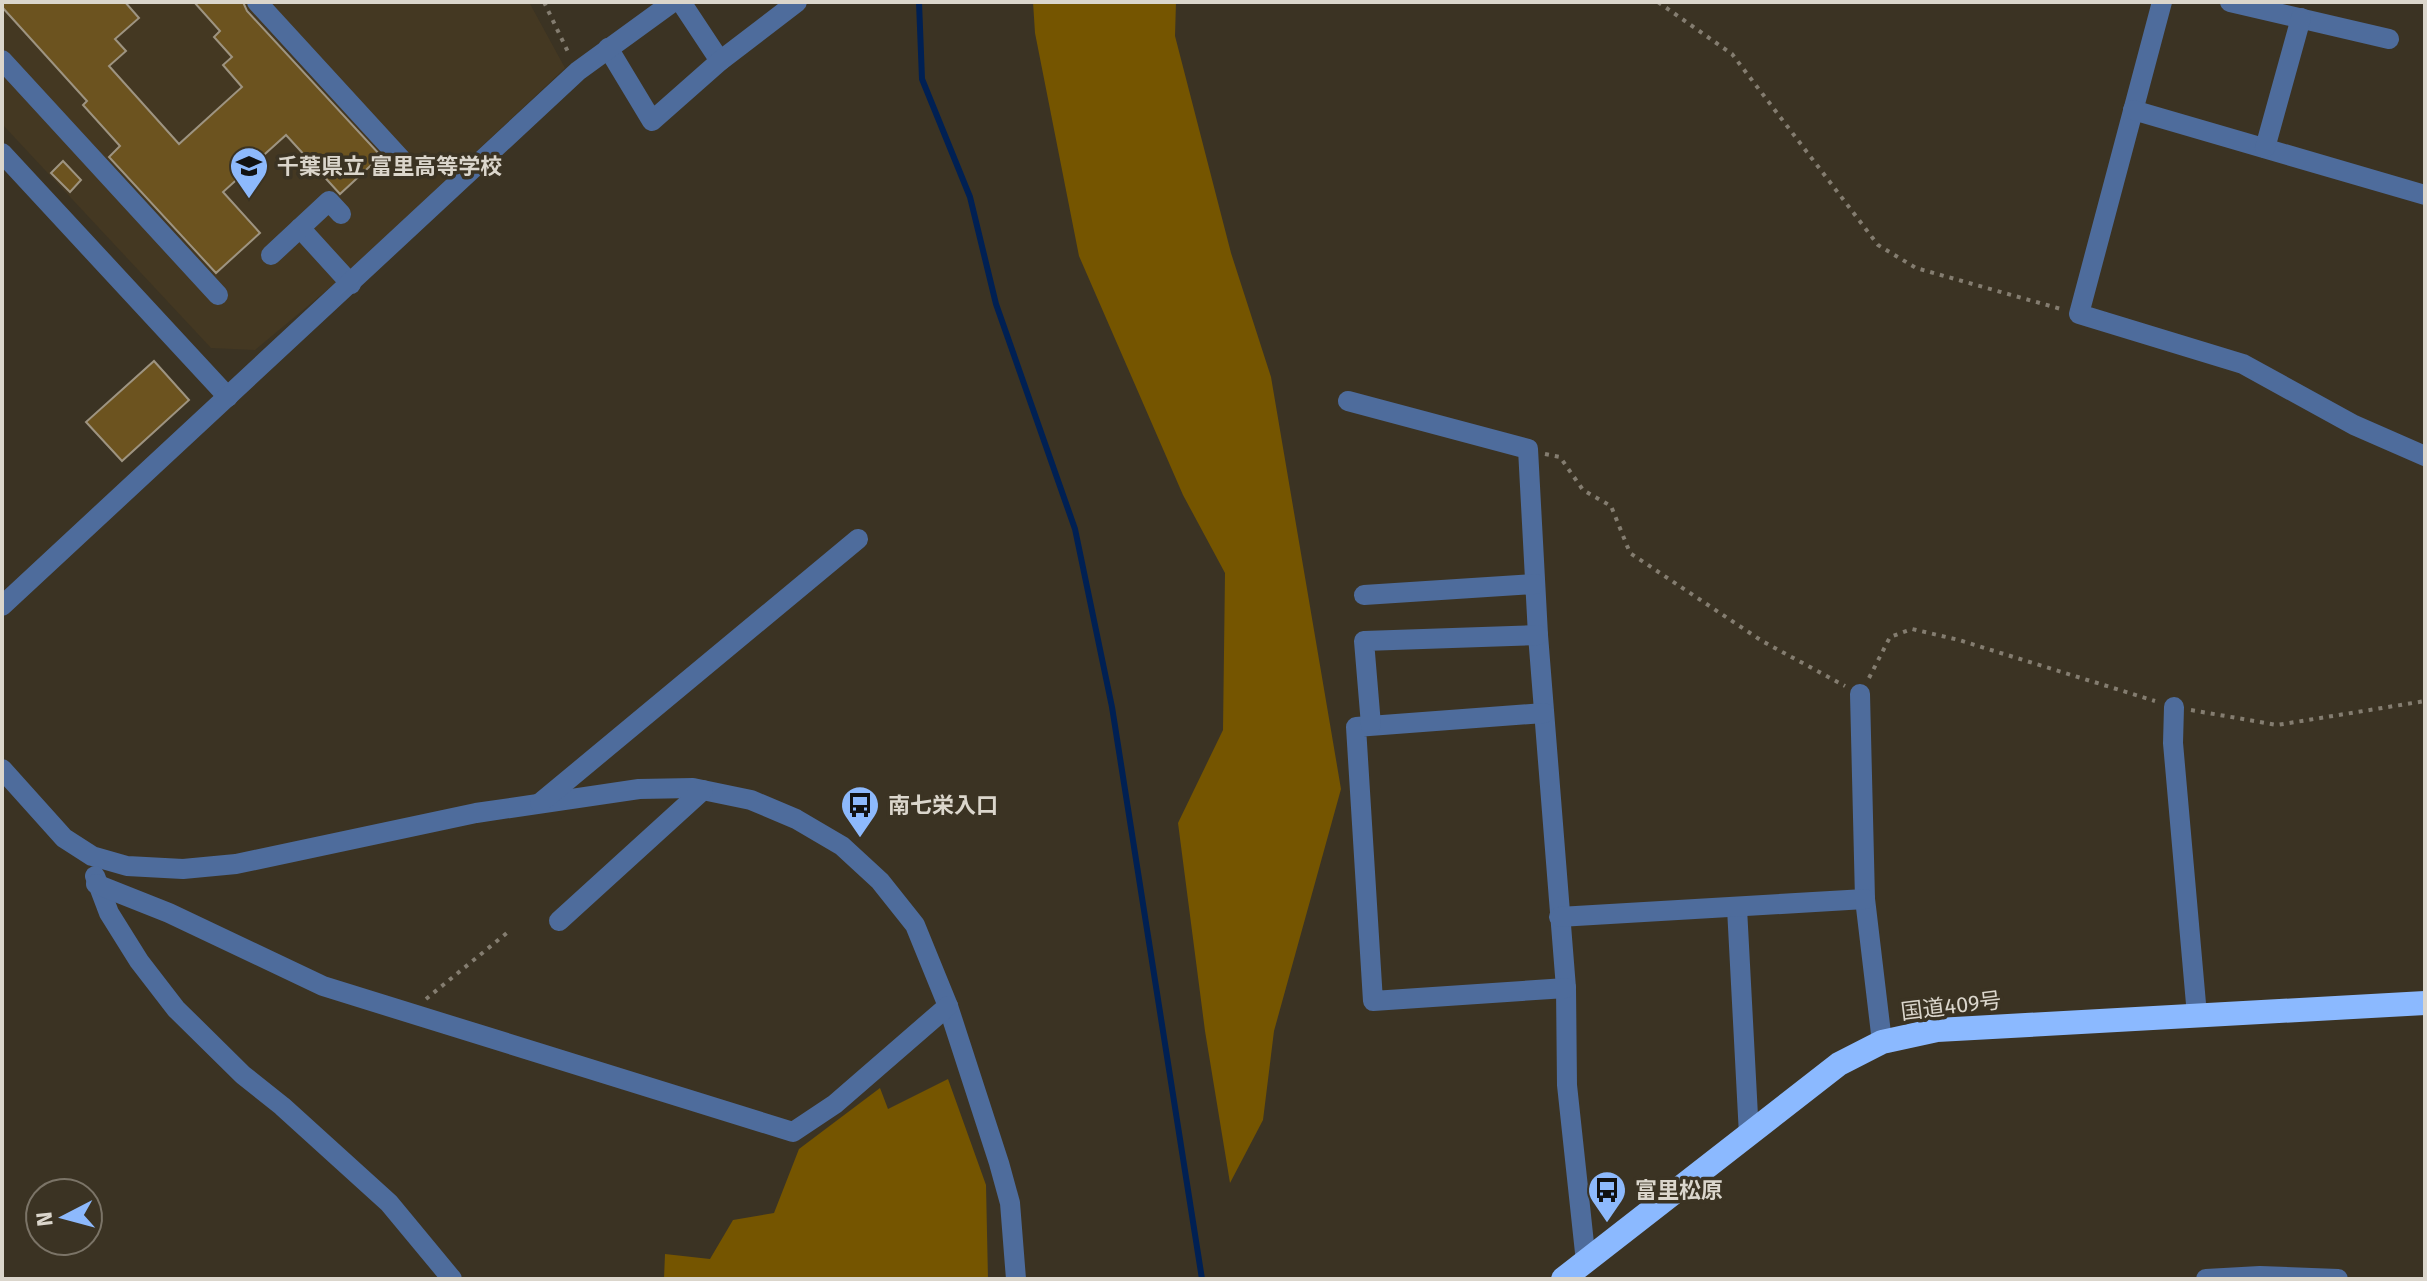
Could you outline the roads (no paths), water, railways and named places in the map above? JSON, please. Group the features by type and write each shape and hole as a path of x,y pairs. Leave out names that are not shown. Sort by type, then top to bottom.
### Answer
{"highway":[{"name":"国道409号","path":"1563,1279 1839,1064 1882,1042 1937,1030 2425,1003"}],"street":[{"path":"257,2 401,159"},
{"path":"2,606 578,71 673,2"},
{"path":"681,2 720,61"},
{"path":"608,48 652,121 720,61 797,2"},
{"path":"2162,2 2079,314 2243,364 2354,425 2425,456"},
{"path":"2230,2 2389,39"},
{"path":"2265,148 2301,18"},
{"path":"2,60 218,295"},
{"path":"2133,110 2425,195"},
{"path":"2,153 228,397"},
{"path":"271,255 329,201 341,214"},
{"path":"300,228 351,284"},
{"path":"1348,401 1528,449 1538,635 1566,988 1567,1085 1586,1262"},
{"path":"540,803 858,539"},
{"path":"1364,595 1535,584"},
{"path":"1371,725 1364,641 1538,635"},
{"path":"1860,694 1865,899 1882,1042"},
{"path":"2174,707 2173,743 2197,1015"},
{"path":"1544,713 1356,727 1373,1001 1566,988"},
{"path":"2,769 64,838 92,856 127,866 183,869 236,864 476,813 639,789 693,788 751,800 796,819 842,846 880,881 915,925 948,1006 1010,1203 1016,1279"},
{"path":"559,921 703,790"},
{"path":"92,856 96,884 109,913 176,1009 243,1075 282,1106 389,1203 452,1279"},
{"path":"96,884 169,913 323,986 793,1132 835,1104 948,1006"},
{"path":"1559,917 1865,899"},
{"path":"1737,908 1749,1135"},
{"path":"2206,1279 2260,1276 2338,1279"}],"waterway":[{"path":"919,2 922,79 970,197 996,304 1075,529 1112,707 1202,1279"}],"place":[{"name":"千葉県立 富里高等学校","path":"249,200"},
{"name":"南七栄入口","path":"860,839"},
{"name":"富里松原","path":"1607,1224"}]}
